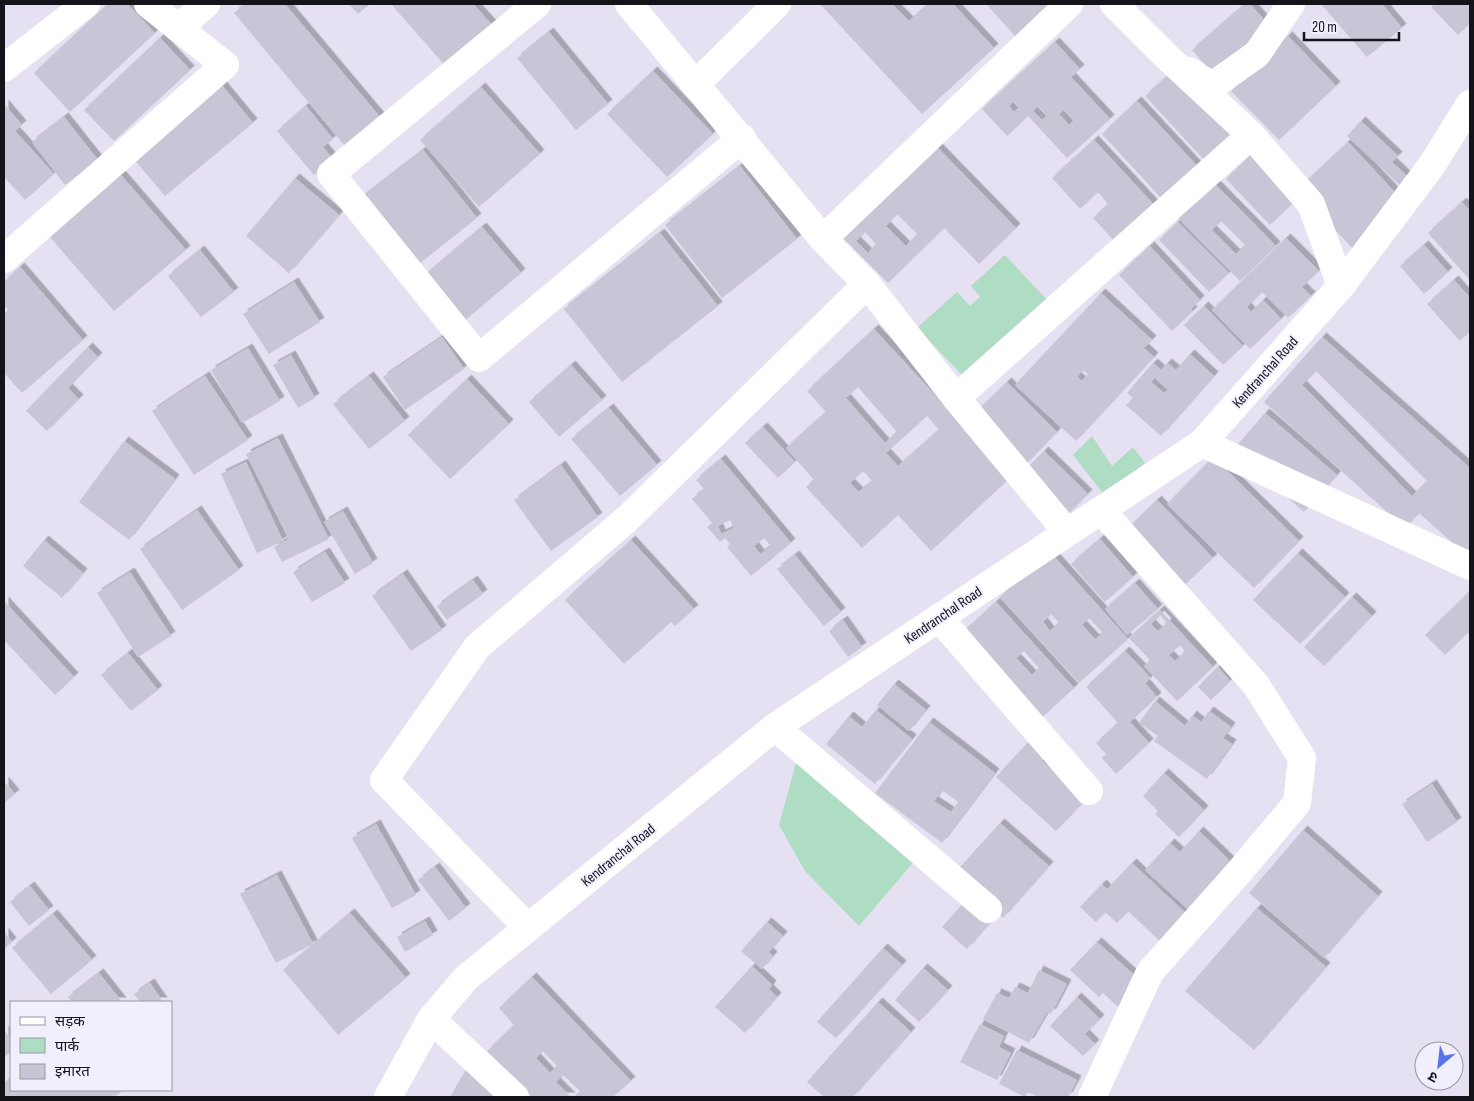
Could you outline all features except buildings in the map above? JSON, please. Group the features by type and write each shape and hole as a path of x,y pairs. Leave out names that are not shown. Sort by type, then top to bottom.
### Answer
{"street":[{"path":"4,68 86,4"},
{"path":"4,259 225,65 148,4"},
{"path":"178,28 206,4"},
{"path":"538,4 332,174 480,358 742,138"},
{"path":"629,4 742,138 823,239 867,284 956,398 1067,532"},
{"path":"696,84 777,4"},
{"path":"823,239 1069,4"},
{"path":"1114,4 1166,56 1251,135 1311,204 1341,286"},
{"path":"1166,56 1212,86 1257,54 1291,4"},
{"name":"Kendranchal Road","path":"388,1097 431,1019 466,978 775,727 1202,443 1341,286 1432,165 1470,104"},
{"path":"956,398 1251,135"},
{"path":"528,928 384,780 477,648 627,519 867,284"},
{"path":"1202,443 1470,566"},
{"path":"1092,1097 1150,972 1240,871 1297,802 1302,758 1256,685 1101,510"},
{"path":"938,618 1089,791"},
{"path":"775,727 988,909"},
{"path":"431,1019 515,1097"}],"green space":[{"path":"1005,255 1051,304 968,381 917,328 957,292 970,306 980,297 971,286"},
{"path":"1092,436 1112,466 1133,447 1145,463 1105,496 1073,455"},
{"path":"796,763 917,858 859,926 805,871 779,825"}]}
